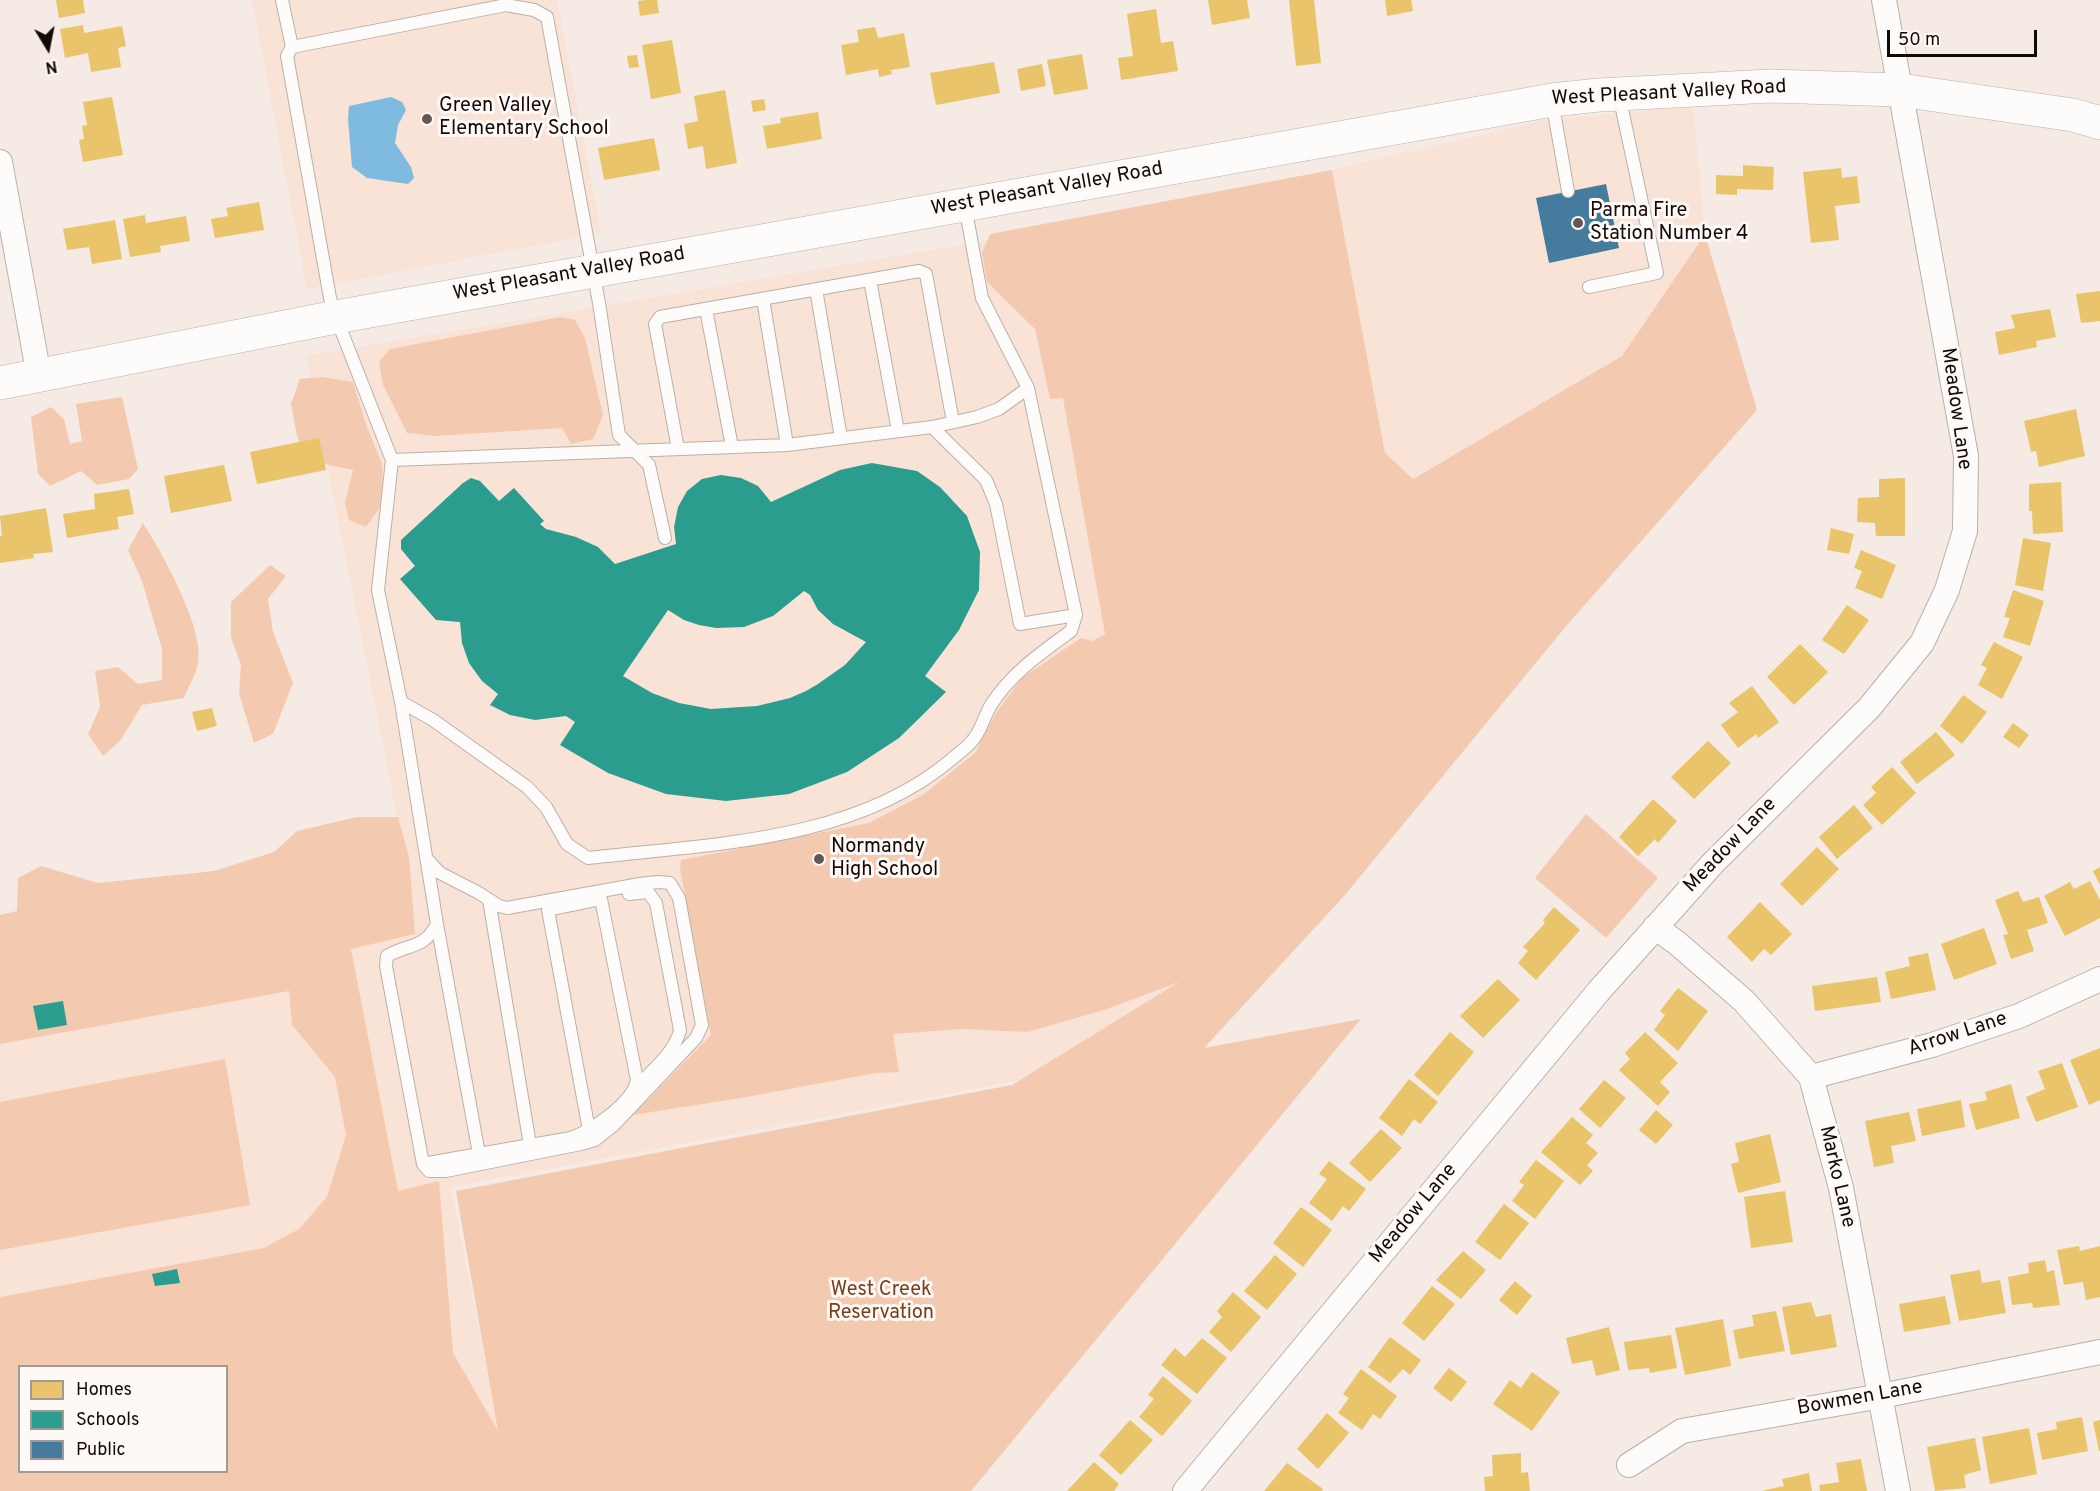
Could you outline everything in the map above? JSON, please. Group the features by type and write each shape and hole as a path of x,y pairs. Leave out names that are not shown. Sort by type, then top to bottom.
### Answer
{"main road":[{"name":"West Pleasant Valley Road","path":"0,383 336,317 1552,100 1770,86 1900,90 2073,115 2100,123"}],"street":[{"name":"Meadow Lane","path":"1185,1491 1598,992 1713,862 1869,708 1922,643 1947,590 1965,531 1966,456 1884,0"},
{"path":"0,162 39,376"},
{"name":"Marko Lane","path":"1655,927 1744,1001 1811,1077 1841,1188 1898,1491"},
{"name":"Arrow Lane","path":"1811,1077 1932,1045 2019,1016 2100,979"},
{"name":"Bowmen Lane","path":"1629,1465 1682,1431 1881,1396 2100,1352"}],"lane":[{"path":"282,0 292,47 287,56 320,244 336,317 392,460 378,590 401,702 437,924 479,1154"},
{"path":"292,47 506,5 534,10 547,17 593,271 619,435 649,465 665,538"},
{"path":"1589,288 1657,273 1619,94"},
{"path":"1552,100 1568,191"},
{"path":"401,702 433,720 527,787 546,807 567,844 588,858 716,844 816,826 889,801 930,778 974,741 992,704 1011,680 1042,652 1071,632 1076,615 1028,388 982,298 965,205"},
{"path":"678,449 655,324 660,317 919,271 926,274 953,422"},
{"path":"870,280 898,431"},
{"path":"816,289 841,438"},
{"path":"763,299 787,445"},
{"path":"706,309 732,447"},
{"path":"392,460 787,445 932,427 977,417 999,409 1028,388"},
{"path":"932,427 986,480 996,504 1020,624 1076,615"},
{"path":"427,859 440,873 507,908 640,884 670,883 679,898 702,1025 696,1038 615,1124 595,1140 446,1171 429,1172 423,1164 387,956 397,950 415,947 432,932 437,924"},
{"path":"423,1164 571,1138 589,1130 612,1113 669,1051 678,1039 680,1030 656,903 653,897 644,891 548,910 589,1130"},
{"path":"601,899 637,1080 635,1089"},
{"path":"489,900 530,1145"}],"shaded area":[{"name":"Green Valley Elementary School","path":"252,0 557,0 601,233 307,289"},
{"path":"1693,106 1705,234 1622,356 1412,479 1385,453 1332,170 1545,120"},
{"name":"Normandy High School","path":"1265,194 1310,901 1025,1079 451,1187 499,1433 205,1491 0,1491 0,996 397,817 306,356"}],"green space":[{"name":"West Creek Reservation","path":"1332,170 1385,453 1413,479 1622,356 1705,234 1757,410 1567,625 1345,895 1204,1048 1361,1019 971,1491 0,1491 0,1297 264,1248 299,1229 327,1197 346,1135 335,1077 292,1025 289,991 0,1044 0,915 17,911 18,878 41,866 98,883 214,871 274,852 297,831 357,817 398,817 409,857 415,934 351,949 398,1191 439,1181 453,1353 498,1431 456,1191 1012,1085 1179,982 1107,1009 1028,1032 961,1029 893,1034 899,1072 876,1073 633,1115 711,1035 680,869 681,860 869,823 924,794 975,753 996,713 1022,678 1081,638 1092,641 1105,634 1063,398 1050,399 1035,329 987,282 982,253 990,234"},
{"path":"561,317 575,320 585,338 603,415 593,439 571,444 562,428 436,436 407,433 383,385 379,362 390,349"},
{"path":"323,377 353,382 367,427 382,464 383,503 366,527 349,520 345,503 353,470 306,460 297,436 291,404 300,379"},
{"path":"122,397 138,469 129,479 97,485 81,471 50,486 38,474 31,417 51,407 64,419 70,444 82,441 76,404"},
{"path":"143,523 171,572 189,612 198,648 198,663 184,698 142,705 120,741 103,756 88,734 100,707 95,671 118,667 138,684 162,680 162,649 142,581 128,550"},
{"path":"270,565 286,576 268,599 273,632 293,683 273,734 254,743 239,693 241,665 231,637 231,602"},
{"path":"1586,814 1658,878 1606,938 1535,878"},
{"path":"225,1059 250,1205 0,1250 0,1102"}],"water":[{"path":"391,97 402,102 406,110 398,125 395,143 411,167 414,178 408,184 367,178 352,167 349,106"}],"building: Homes":[{"path":"56,0 83,0 85,13 59,18"},
{"path":"657,0 659,13 640,16 638,1"},
{"path":"1208,0 1247,0 1250,18 1212,25"},
{"path":"1289,0 1314,0 1321,63 1296,66"},
{"path":"1385,0 1411,0 1413,11 1387,16"},
{"path":"1156,9 1161,43 1173,41 1178,71 1121,80 1118,58 1133,56 1127,14"},
{"path":"83,25 84,33 122,26 126,46 118,48 121,67 91,72 88,53 65,58 60,29"},
{"path":"875,27 878,38 904,33 910,67 891,70 892,74 879,77 878,69 846,75 841,45 859,42 857,30"},
{"path":"672,40 681,93 651,99 642,45"},
{"path":"1082,54 1088,89 1054,95 1047,60"},
{"path":"637,55 639,67 629,68 627,56"},
{"path":"994,62 1000,93 936,105 930,73"},
{"path":"1042,64 1046,86 1021,91 1017,69"},
{"path":"725,90 737,163 706,169 703,146 688,149 684,124 698,121 694,96"},
{"path":"112,97 123,155 83,162 79,140 84,139 82,126 87,125 83,102"},
{"path":"764,99 766,110 753,112 751,101"},
{"path":"818,112 822,139 767,149 763,126 781,123 780,118"},
{"path":"654,138 660,170 604,180 598,148"},
{"path":"1743,165 1774,167 1773,190 1737,189 1737,195 1716,194 1716,175 1743,176"},
{"path":"1841,168 1842,178 1857,176 1860,203 1835,206 1839,240 1811,243 1803,172"},
{"path":"259,202 264,230 215,238 211,219 228,216 226,208"},
{"path":"145,215 146,223 186,216 190,241 160,246 161,252 130,257 123,219"},
{"path":"115,220 122,259 92,264 89,247 67,250 63,229"},
{"path":"2100,291 2100,321 2081,323 2076,294"},
{"path":"2050,309 2056,337 2036,341 2037,347 1999,355 1995,332 2015,328 2011,315"},
{"path":"2076,409 2085,456 2039,467 2036,451 2031,452 2024,421"},
{"path":"319,438 326,470 257,484 250,452"},
{"path":"224,465 232,501 171,513 164,476"},
{"path":"1905,478 1905,536 1876,536 1875,523 1857,522 1858,498 1879,497 1879,479"},
{"path":"2061,482 2063,532 2033,534 2032,511 2029,511 2029,484"},
{"path":"129,489 134,514 117,517 119,529 67,538 63,514 95,509 94,494"},
{"path":"46,508 53,552 33,554 34,558 0,563 0,536 2,536 0,516"},
{"path":"1831,528 1854,534 1849,554 1827,550"},
{"path":"2023,538 2051,543 2043,591 2015,585"},
{"path":"1861,550 1896,565 1882,599 1855,588 1862,571 1854,568"},
{"path":"2013,590 2044,601 2030,646 2003,637 2010,618 2004,617"},
{"path":"1847,605 1869,620 1844,654 1822,640"},
{"path":"1994,642 2023,657 2002,699 1978,685 1987,668 1981,665"},
{"path":"1800,644 1828,672 1794,705 1767,677"},
{"path":"1752,686 1779,722 1758,738 1756,734 1738,748 1721,725 1738,712 1729,703"},
{"path":"1963,695 1987,712 1962,744 1940,726"},
{"path":"212,708 217,726 197,731 192,712"},
{"path":"2013,723 2029,735 2019,748 2003,737"},
{"path":"1936,732 1955,755 1917,784 1900,762"},
{"path":"1708,741 1731,763 1694,799 1671,777"},
{"path":"1892,767 1916,793 1882,825 1863,805 1876,793 1871,787"},
{"path":"1653,799 1677,821 1658,843 1655,839 1638,856 1619,837"},
{"path":"1854,805 1873,828 1837,859 1819,837"},
{"path":"1817,847 1839,869 1802,906 1780,884"},
{"path":"2100,867 2100,885 2093,871"},
{"path":"2090,881 2100,900 2100,918 2065,936 2044,896 2070,882 2074,889"},
{"path":"2018,891 2023,902 2039,897 2048,923 2027,930 2034,951 2011,959 2003,935 2008,934 1995,900"},
{"path":"1760,902 1792,934 1771,955 1764,949 1752,962 1727,937"},
{"path":"1554,907 1580,930 1536,980 1518,963 1528,951 1523,947 1545,923 1543,920"},
{"path":"1984,928 1997,964 1954,980 1941,944"},
{"path":"1928,953 1936,990 1891,999 1885,972 1910,966 1908,957"},
{"path":"1877,977 1881,1002 1815,1011 1812,986"},
{"path":"1498,979 1520,1000 1483,1038 1460,1016"},
{"path":"1678,988 1708,1011 1678,1051 1654,1030 1665,1015 1660,1011"},
{"path":"1450,1032 1474,1052 1438,1096 1414,1075"},
{"path":"1645,1032 1678,1063 1660,1082 1670,1092 1658,1106 1619,1070 1630,1059 1625,1053"},
{"path":"2100,1048 2100,1100 2089,1105 2070,1060"},
{"path":"2062,1063 2078,1107 2036,1122 2026,1097 2045,1089 2038,1071"},
{"path":"1409,1079 1438,1102 1420,1124 1414,1119 1402,1136 1379,1118"},
{"path":"1604,1080 1626,1098 1600,1128 1579,1109"},
{"path":"2011,1084 2020,1118 1976,1130 1969,1104 1987,1100 1985,1092"},
{"path":"1961,1100 1965,1127 1922,1136 1917,1109"},
{"path":"1656,1110 1673,1125 1656,1144 1639,1130"},
{"path":"1909,1112 1916,1141 1891,1146 1894,1163 1874,1167 1865,1121"},
{"path":"1572,1117 1593,1135 1586,1143 1598,1153 1587,1165 1593,1171 1580,1185 1541,1152"},
{"path":"1381,1129 1402,1148 1370,1182 1349,1163"},
{"path":"1770,1134 1781,1182 1738,1193 1731,1164 1739,1162 1735,1143"},
{"path":"1536,1160 1564,1181 1535,1219 1512,1201 1524,1185 1519,1182"},
{"path":"1329,1161 1366,1189 1349,1211 1343,1206 1332,1221 1309,1203 1327,1179 1319,1174"},
{"path":"1785,1191 1793,1242 1751,1248 1744,1197"},
{"path":"1504,1204 1529,1223 1500,1260 1475,1242"},
{"path":"1301,1207 1332,1230 1303,1267 1273,1243"},
{"path":"2079,1246 2080,1251 2100,1246 2100,1297 2086,1300 2083,1282 2064,1285 2057,1250"},
{"path":"1463,1251 1486,1270 1461,1299 1436,1280"},
{"path":"1275,1255 1297,1274 1267,1310 1244,1291"},
{"path":"2045,1260 2047,1272 2054,1270 2060,1305 2033,1308 2032,1303 2012,1305 2008,1277 2029,1273 2028,1263"},
{"path":"1980,1270 1982,1283 2000,1280 2006,1313 1959,1321 1950,1275"},
{"path":"1515,1281 1532,1296 1517,1315 1499,1300"},
{"path":"1432,1286 1455,1304 1424,1341 1402,1323"},
{"path":"1233,1292 1261,1317 1231,1352 1209,1332 1222,1317 1217,1311"},
{"path":"1945,1296 1951,1324 1904,1332 1899,1304"},
{"path":"1811,1302 1816,1317 1831,1314 1837,1347 1791,1355 1782,1307"},
{"path":"1776,1311 1785,1351 1739,1359 1733,1330 1754,1326 1752,1315"},
{"path":"1723,1319 1731,1366 1685,1375 1675,1328"},
{"path":"1609,1327 1620,1370 1596,1376 1592,1360 1572,1364 1566,1338"},
{"path":"1671,1335 1677,1368 1650,1373 1649,1368 1628,1370 1624,1342"},
{"path":"1390,1337 1421,1360 1410,1375 1403,1369 1390,1383 1368,1367"},
{"path":"1202,1338 1227,1358 1197,1394 1161,1365 1175,1348 1185,1357"},
{"path":"1449,1368 1467,1382 1451,1402 1433,1388"},
{"path":"1361,1369 1397,1396 1380,1419 1373,1414 1362,1430 1338,1413 1349,1398 1343,1394"},
{"path":"1532,1372 1560,1392 1532,1431 1493,1404 1510,1380 1521,1388"},
{"path":"1163,1376 1192,1401 1162,1436 1139,1417 1154,1399 1148,1395"},
{"path":"1327,1413 1349,1433 1318,1469 1297,1449"},
{"path":"2082,1417 2088,1451 2042,1460 2037,1433 2057,1429 2056,1422"},
{"path":"1130,1420 1153,1440 1121,1475 1099,1455"},
{"path":"2100,1420 2100,1451 2099,1451 2093,1422"},
{"path":"2029,1428 2037,1474 1990,1484 1982,1437"},
{"path":"1975,1438 1981,1470 1964,1475 1966,1488 1935,1491 1927,1447"},
{"path":"1521,1453 1521,1473 1528,1472 1530,1491 1485,1491 1484,1477 1493,1476 1492,1455"},
{"path":"1861,1459 1867,1491 1820,1491 1819,1485 1839,1482 1836,1463"},
{"path":"1094,1462 1119,1484 1114,1491 1067,1491"},
{"path":"1287,1463 1323,1489 1322,1491 1264,1491"},
{"path":"1809,1473 1812,1491 1761,1491 1784,1486 1782,1479"}],"building: Schools":[{"name":"Normandy High School","path":"872,463 917,471 940,487 967,516 980,552 979,590 959,630 925,676 946,692 899,738 847,772 789,794 726,801 666,794 608,773 560,745 575,722 566,716 535,720 510,715 490,705 498,694 482,681 469,663 462,643 460,622 436,620 400,579 415,566 401,549 401,540 471,478 480,481 499,501 514,488 544,521 540,524 546,529 576,537 598,547 615,564 676,544 674,527 678,507 687,491 702,479 721,475 741,478 758,486 771,502 840,470","holes":["804,591 810,595 818,610 833,624 866,642 845,665 818,684 790,698 757,706 711,709 679,703 652,693 623,676 668,610 684,620 699,625 716,628 744,627 773,616"]},
{"path":"63,1001 67,1025 38,1030 33,1006"},
{"path":"177,1269 180,1283 155,1286 152,1274"}],"building: Public":[{"name":"Parma Fire Station Number 4","path":"1606,184 1619,248 1549,263 1536,198"}],"place":[{"name":"Green Valley Elementary School","path":"427,119"},
{"name":"Parma Fire Station Number 4","path":"1578,223"},
{"name":"Normandy High School","path":"819,859"}]}
